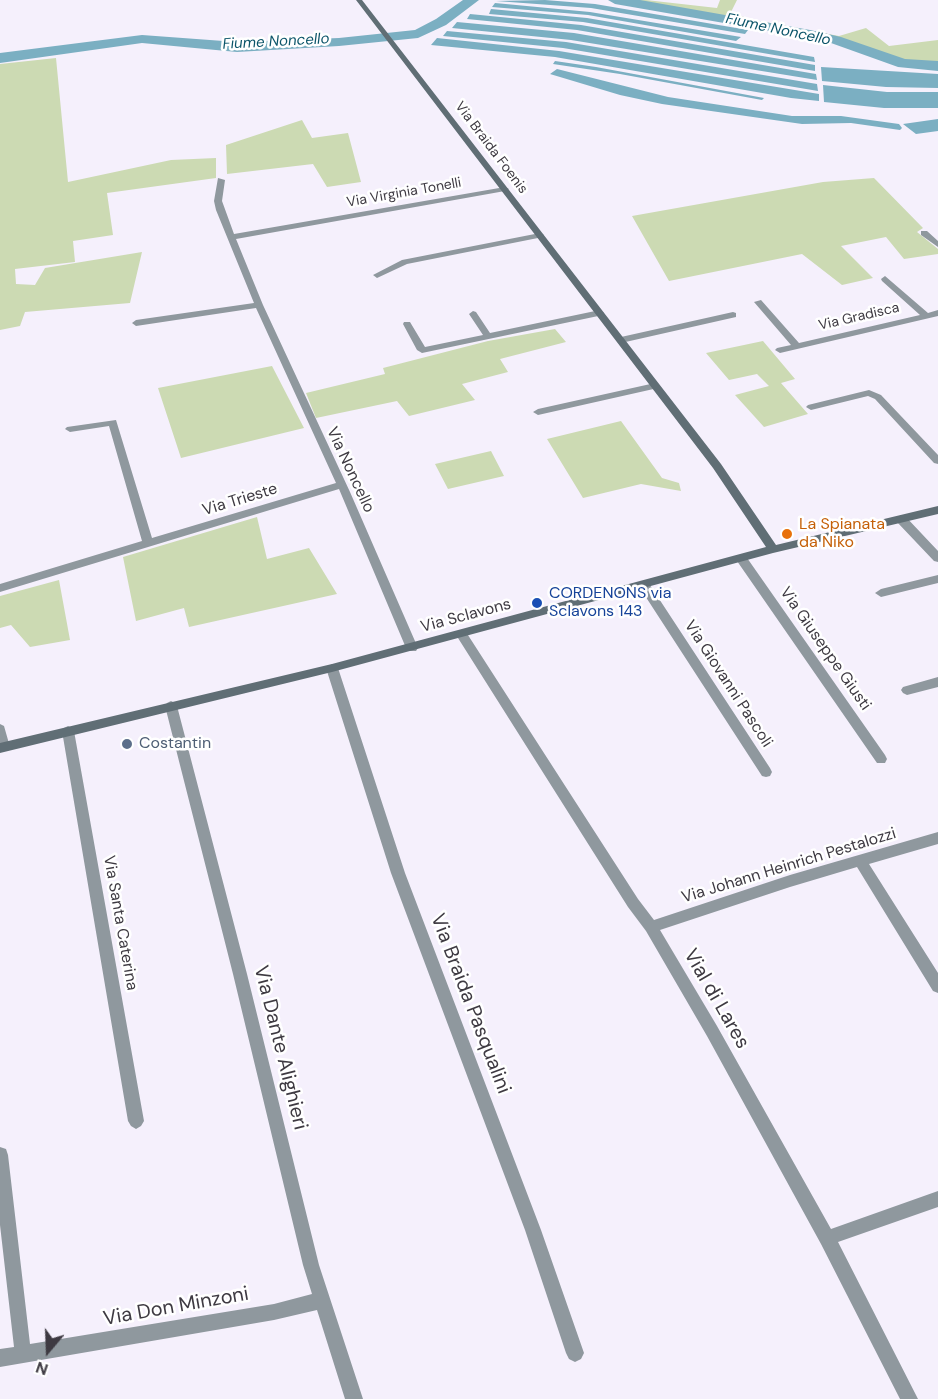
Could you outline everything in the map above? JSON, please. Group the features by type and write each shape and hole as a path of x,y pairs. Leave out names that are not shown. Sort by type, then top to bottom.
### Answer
{"street":[{"name":"Via Braida Foenis","path":"359,0 717,466 773,549"},
{"name":"Via Noncello","path":"221,180 218,201 232,237 412,648"},
{"name":"Via Virginia Tonelli","path":"232,237 505,189"},
{"path":"924,233 938,245"},
{"path":"377,275 405,262 540,235"},
{"name":"Via Gradisca","path":"885,279 927,316"},
{"path":"758,302 797,346"},
{"path":"136,323 260,305"},
{"path":"407,324 422,350 600,313"},
{"name":"Via Gradisca","path":"780,350 938,313"},
{"path":"473,314 488,336"},
{"path":"621,340 733,315"},
{"path":"538,412 655,386"},
{"path":"811,407 869,393 878,397 938,461"},
{"path":"70,429 113,422 148,544"},
{"name":"Via Trieste","path":"0,588 340,485"},
{"name":"Via Sclavons","path":"2,747 412,648 773,549 938,510"},
{"path":"901,519 938,558"},
{"name":"Via Giuseppe Giusti","path":"741,558 881,759"},
{"path":"881,593 938,579"},
{"name":"Via Giovanni Pascoli","path":"644,585 766,772"},
{"name":"Vial di Lares","path":"462,635 633,903 651,927 827,1238 909,1399"},
{"name":"Via Braida Pasqualini","path":"333,668 398,873 533,1230 575,1353"},
{"path":"907,690 938,682"},
{"name":"Via Dante Alighieri","path":"171,706 240,974 311,1265 354,1399"},
{"path":"0,729 2,747"},
{"name":"Via Santa Caterina","path":"68,731 136,1120"},
{"name":"Via Johann Heinrich Pestalozzi","path":"651,927 938,838"},
{"path":"860,861 938,986"},
{"path":"0,1155 23,1354"},
{"path":"827,1238 938,1199"},
{"name":"Via Don Minzoni","path":"0,1358 274,1311 323,1300"}],"green space":[{"path":"615,0 646,0 717,8 720,0 737,0 731,12 749,19 839,36 866,28 889,46 938,40 938,66 903,64 836,40 810,34"},
{"path":"56,58 68,182 171,160 216,158 216,178 107,193 113,235 73,241 75,262 15,269 16,284 35,285 45,268 142,252 130,303 25,312 20,326 0,330 0,64"},
{"path":"302,120 312,138 348,133 361,182 327,187 313,164 227,174 226,145"},
{"path":"874,178 923,228 917,232 938,249 938,254 904,259 886,237 841,246 873,278 842,285 802,254 669,281 632,216 823,182"},
{"path":"555,329 566,342 500,359 508,372 462,384 475,400 409,416 397,401 316,418 306,393 385,374 383,368 488,341"},
{"path":"763,341 795,379 781,383 808,414 764,427 735,395 769,386 757,374 729,380 706,353"},
{"path":"272,366 304,428 181,458 158,388"},
{"path":"621,421 662,478 679,483 681,491 641,484 583,498 547,439"},
{"path":"491,451 504,476 448,489 435,464"},
{"path":"257,517 267,559 309,548 337,594 189,627 184,608 136,621 123,557"},
{"path":"59,580 70,640 30,647 11,625 0,628 0,596"}],"water":[{"path":"545,0 595,4 748,30 745,34 591,8 496,1"},
{"path":"495,3 590,12 741,37 736,41 588,15 492,7"},
{"path":"491,9 587,18 814,57 815,62 583,22 489,14"},
{"path":"470,14 581,25 815,65 815,71 577,30 467,19"},
{"path":"457,22 574,33 816,74 817,80 571,40 452,28"},
{"path":"447,31 566,42 817,84 818,91 563,48 443,36"},
{"path":"437,38 559,51 819,94 819,101 555,57 431,45"},
{"path":"555,61 764,98 762,100 553,64"},
{"path":"821,67 938,74 938,88 886,87 822,81"},
{"path":"557,69 668,97 792,116 841,116 899,124 902,128 900,130 851,123 802,124 662,104 620,95 550,74"},
{"path":"823,85 887,92 938,92 938,108 884,108 824,102"},
{"path":"938,119 938,131 916,134 903,124"}],"waterway":[{"name":"Fiume Noncello","path":"0,58 142,39 237,47 339,42 418,34 441,22 472,0"},
{"name":"Fiume Noncello","path":"615,0 810,34 836,40 903,64 938,66"}],"place":[{"name":"La Spianata da Niko","path":"787,534"},
{"name":"CORDENONS via Sclavons 143","path":"537,603"},
{"name":"Costantin","path":"127,744"}]}
